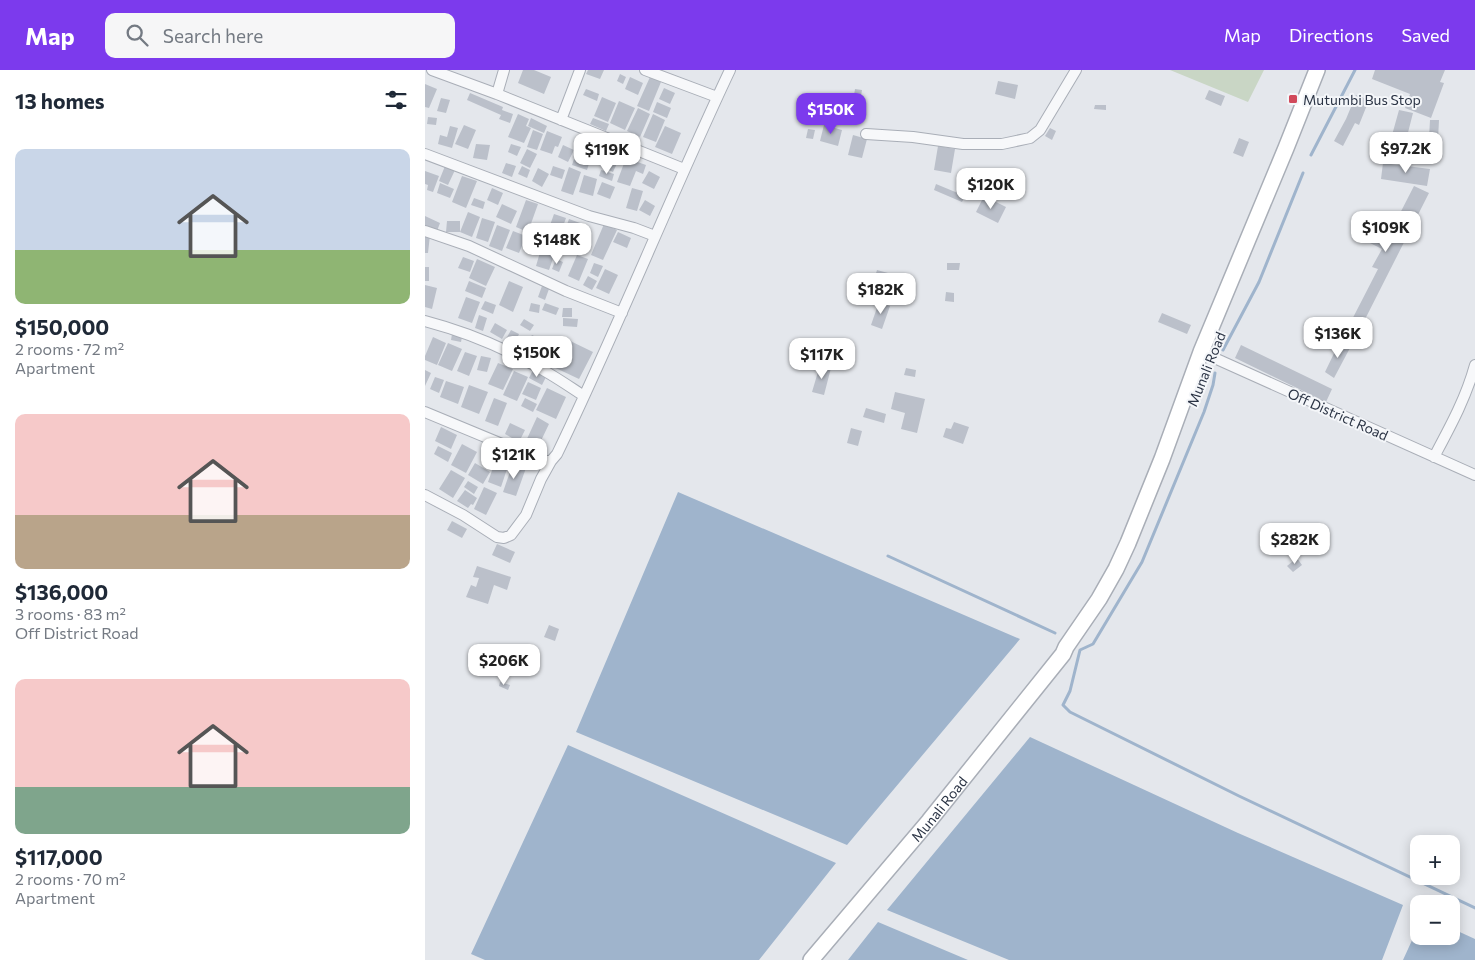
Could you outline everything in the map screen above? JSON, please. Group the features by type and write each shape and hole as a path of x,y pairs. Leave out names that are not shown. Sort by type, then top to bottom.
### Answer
{"main road":[{"name":"Munali Road","path":"1206,354 1232,281 1317,70"},
{"name":"Munali Road","path":"811,960 929,821 1063,654 1099,599 1116,569 1327,70"}],"street":[{"path":"432,70 684,169"},
{"path":"497,94 504,70"},
{"path":"561,120 581,70"},
{"path":"645,70 717,97"},
{"path":"425,495 463,515 497,537 504,538 511,535 526,515 541,479 557,454 584,396 684,169 730,70"},
{"path":"866,134 913,137 963,144 1002,144 1030,138 1040,130 1076,70"},
{"path":"425,154 581,213 655,236"},
{"path":"425,231 469,246 566,291 622,313"},
{"path":"425,321 493,344 533,364 584,396"},
{"name":"Off District Road","path":"1206,354 1475,475"},
{"path":"1434,457 1466,393 1475,365"},
{"path":"425,412 543,461 551,461"}],"green space":[{"path":"1170,70 1264,70 1248,102"}],"water":[{"path":"678,492 1020,639 847,845 576,732"},
{"path":"1030,737 1238,833 1403,905 1382,960 1009,960 887,910"},
{"path":"568,745 836,863 759,960 485,960 471,954"},
{"path":"878,922 968,960 848,960"},
{"path":"1460,932 1475,939 1475,960 1403,960 1410,945 1460,945"}],"building":[{"path":"523,70 534,70 551,77 544,94 518,83"},
{"path":"588,70 604,70 600,79 586,74"},
{"path":"1375,70 1445,70 1440,82 1444,83 1431,118 1405,108 1410,94 1372,79"},
{"path":"620,74 626,77 623,84 617,81"},
{"path":"630,77 643,83 638,95 625,89"},
{"path":"650,77 661,82 649,111 637,106"},
{"path":"998,81 1018,85 1015,99 995,94"},
{"path":"425,84 437,89 429,108 425,107"},
{"path":"664,88 675,93 670,104 659,99"},
{"path":"586,89 599,94 597,101 583,95"},
{"path":"855,89 862,90 861,96 854,95"},
{"path":"1209,90 1225,96 1221,106 1205,99"},
{"path":"470,93 503,107 502,110 513,114 510,123 499,119 501,115 467,100"},
{"path":"1356,95 1369,100 1359,125 1355,123 1343,146 1334,141"},
{"path":"821,96 828,98 826,104 819,102"},
{"path":"602,97 616,103 608,122 594,116"},
{"path":"441,98 450,100 446,113 437,111"},
{"path":"619,101 635,108 625,130 610,123"},
{"path":"657,102 671,108 667,118 653,112"},
{"path":"852,103 860,104 859,110 851,109"},
{"path":"819,104 857,111 856,119 817,112"},
{"path":"1095,105 1106,105 1106,110 1094,109"},
{"path":"638,108 650,114 640,137 627,131"},
{"path":"1399,110 1413,113 1402,156 1387,153"},
{"path":"518,114 529,119 526,126 531,128 524,143 508,137"},
{"path":"653,114 665,120 656,142 643,137"},
{"path":"428,117 437,118 436,125 427,124"},
{"path":"531,118 547,126 544,133 528,126"},
{"path":"593,118 609,124 606,131 590,124"},
{"path":"1430,120 1439,120 1438,140 1429,138"},
{"path":"464,125 476,130 468,149 455,144"},
{"path":"824,125 842,130 838,146 820,141"},
{"path":"450,126 458,128 452,148 438,144 440,135 447,137"},
{"path":"665,126 681,133 672,154 655,147"},
{"path":"1050,128 1056,131 1052,140 1045,136"},
{"path":"808,129 815,130 813,139 806,138"},
{"path":"533,130 543,134 537,150 527,147"},
{"path":"547,131 562,137 558,147 555,146 552,154 540,150"},
{"path":"853,135 867,139 862,158 848,155"},
{"path":"1239,138 1249,142 1243,157 1233,153"},
{"path":"580,141 595,145 587,170 572,165"},
{"path":"476,144 490,145 487,160 473,158"},
{"path":"511,144 521,147 517,156 508,152"},
{"path":"563,145 574,150 568,162 558,157"},
{"path":"938,146 955,149 951,173 934,170"},
{"path":"527,149 537,154 530,168 520,163"},
{"path":"609,152 620,157 613,172 602,167"},
{"path":"626,158 646,165 643,174 636,171 630,186 617,182"},
{"path":"506,163 516,166 512,177 502,173"},
{"path":"1383,163 1430,169 1427,186 1381,179"},
{"path":"445,166 455,170 448,185 439,181"},
{"path":"522,166 530,170 527,178 518,174"},
{"path":"553,166 565,170 562,179 550,175"},
{"path":"569,167 581,172 573,195 561,191"},
{"path":"538,168 549,174 542,187 532,181"},
{"path":"1005,168 1019,174 1010,195 996,189"},
{"path":"601,170 614,174 612,181 599,176"},
{"path":"425,171 439,176 433,192 427,190 428,185 425,184"},
{"path":"649,171 660,177 654,189 642,183"},
{"path":"584,175 597,179 593,196 579,192"},
{"path":"462,176 477,181 466,208 452,202"},
{"path":"602,182 615,187 610,199 597,194"},
{"path":"440,183 454,189 450,198 437,193"},
{"path":"936,184 965,196 962,202 934,190"},
{"path":"1414,186 1429,193 1353,343 1342,339 1378,269 1372,267 1382,249 1364,240 1378,214 1395,223"},
{"path":"492,188 503,193 498,205 487,200"},
{"path":"632,188 643,191 637,211 626,208"},
{"path":"984,196 1006,207 998,223 976,212"},
{"path":"474,198 485,202 483,209 471,205"},
{"path":"526,200 538,204 528,232 516,227"},
{"path":"645,200 655,206 650,216 639,210"},
{"path":"502,204 517,211 511,224 496,217"},
{"path":"468,212 480,217 472,237 460,232"},
{"path":"554,214 566,218 561,232 549,228"},
{"path":"425,216 440,223 437,231 425,226"},
{"path":"482,218 495,222 488,242 476,238"},
{"path":"569,219 580,223 575,235 565,230"},
{"path":"447,221 460,221 460,232 446,232"},
{"path":"604,224 617,230 603,260 591,255"},
{"path":"497,225 510,230 502,251 489,246"},
{"path":"513,231 526,236 519,253 506,248"},
{"path":"618,232 631,238 627,248 613,242"},
{"path":"425,235 430,235 428,253 425,253"},
{"path":"543,242 557,247 549,270 536,266"},
{"path":"577,255 588,259 579,281 568,276"},
{"path":"463,257 474,261 470,272 458,268"},
{"path":"477,259 495,267 486,286 469,278"},
{"path":"556,259 563,262 559,272 552,269"},
{"path":"594,263 603,266 598,277 590,273"},
{"path":"947,263 960,263 959,270 947,270"},
{"path":"425,267 429,267 429,281 425,281"},
{"path":"605,269 618,275 609,294 596,288"},
{"path":"877,270 888,273 884,284 874,280"},
{"path":"588,276 597,281 592,290 583,285"},
{"path":"469,281 486,288 482,298 465,291"},
{"path":"509,281 523,287 513,312 499,305"},
{"path":"425,285 437,288 432,309 425,307"},
{"path":"542,286 549,289 545,300 538,297"},
{"path":"946,292 954,293 954,302 945,301"},
{"path":"466,297 480,302 472,323 458,318"},
{"path":"485,301 496,305 493,314 481,309"},
{"path":"879,302 890,306 882,329 871,325"},
{"path":"531,303 540,305 539,313 529,311"},
{"path":"545,303 559,308 556,315 542,310"},
{"path":"563,308 572,308 572,317 562,317"},
{"path":"1162,313 1191,325 1187,334 1158,322"},
{"path":"479,315 487,318 483,331 475,328"},
{"path":"563,318 578,319 577,327 563,326"},
{"path":"524,319 534,325 530,331 520,325"},
{"path":"495,323 507,330 502,339 490,332"},
{"path":"511,330 519,334 514,345 505,341"},
{"path":"452,334 462,337 461,342 451,340"},
{"path":"532,335 544,341 536,354 524,347"},
{"path":"560,336 593,352 579,379 545,363"},
{"path":"433,337 446,343 437,365 425,360"},
{"path":"1340,341 1351,346 1334,378 1325,372"},
{"path":"448,343 462,349 452,371 438,365"},
{"path":"1241,345 1332,389 1326,402 1235,358"},
{"path":"465,352 477,356 469,376 457,371"},
{"path":"481,356 491,358 487,372 477,370"},
{"path":"498,363 513,369 503,390 488,384"},
{"path":"820,365 831,368 824,395 812,392"},
{"path":"906,368 916,370 915,377 904,375"},
{"path":"425,370 431,373 425,386"},
{"path":"533,370 546,377 542,385 529,378"},
{"path":"514,371 528,377 517,401 503,395"},
{"path":"435,377 444,380 439,393 430,389"},
{"path":"446,381 464,387 458,404 440,397"},
{"path":"528,382 541,388 536,400 522,394"},
{"path":"469,385 488,392 479,414 461,407"},
{"path":"547,388 566,397 556,419 536,410"},
{"path":"895,392 925,399 917,433 901,429 905,413 891,409"},
{"path":"494,398 507,403 498,426 485,421"},
{"path":"525,398 537,404 533,412 521,406"},
{"path":"866,408 886,414 884,423 863,417"},
{"path":"537,417 549,424 538,447 526,441"},
{"path":"954,422 969,427 963,444 943,437 946,428 951,429"},
{"path":"510,423 525,430 519,442 505,434"},
{"path":"441,427 457,435 451,449 435,441"},
{"path":"851,428 862,431 858,446 847,443"},
{"path":"462,444 477,452 466,473 451,465"},
{"path":"438,446 452,453 448,462 434,454"},
{"path":"496,459 509,463 501,487 488,482"},
{"path":"475,463 490,472 483,484 468,475"},
{"path":"513,463 526,468 516,496 503,492"},
{"path":"451,470 465,478 453,498 439,489"},
{"path":"468,481 478,487 474,494 464,487"},
{"path":"484,487 497,493 486,515 474,509"},
{"path":"465,490 477,498 473,505 471,504 468,508 457,501"},
{"path":"452,521 467,529 462,538 447,530"},
{"path":"497,544 515,552 510,563 492,555"},
{"path":"1297,558 1302,565 1293,572 1287,566"},
{"path":"477,566 511,577 507,590 494,585 488,604 466,597 471,585 476,587 479,578 473,577"},
{"path":"549,625 559,629 555,641 544,637"},
{"path":"500,682 510,685 508,690 499,686"}],"waterway":[{"path":"1311,155 1355,70"},
{"path":"1223,350 1259,282 1303,173"},
{"path":"1215,373 1204,412 1142,562 1093,644 1080,650 1070,691 1063,705 1070,712 1239,796 1475,908"},
{"path":"888,556 1055,633"}],"place":[{"name":"Mutumbi Bus Stop","path":"1293,99"}]}
